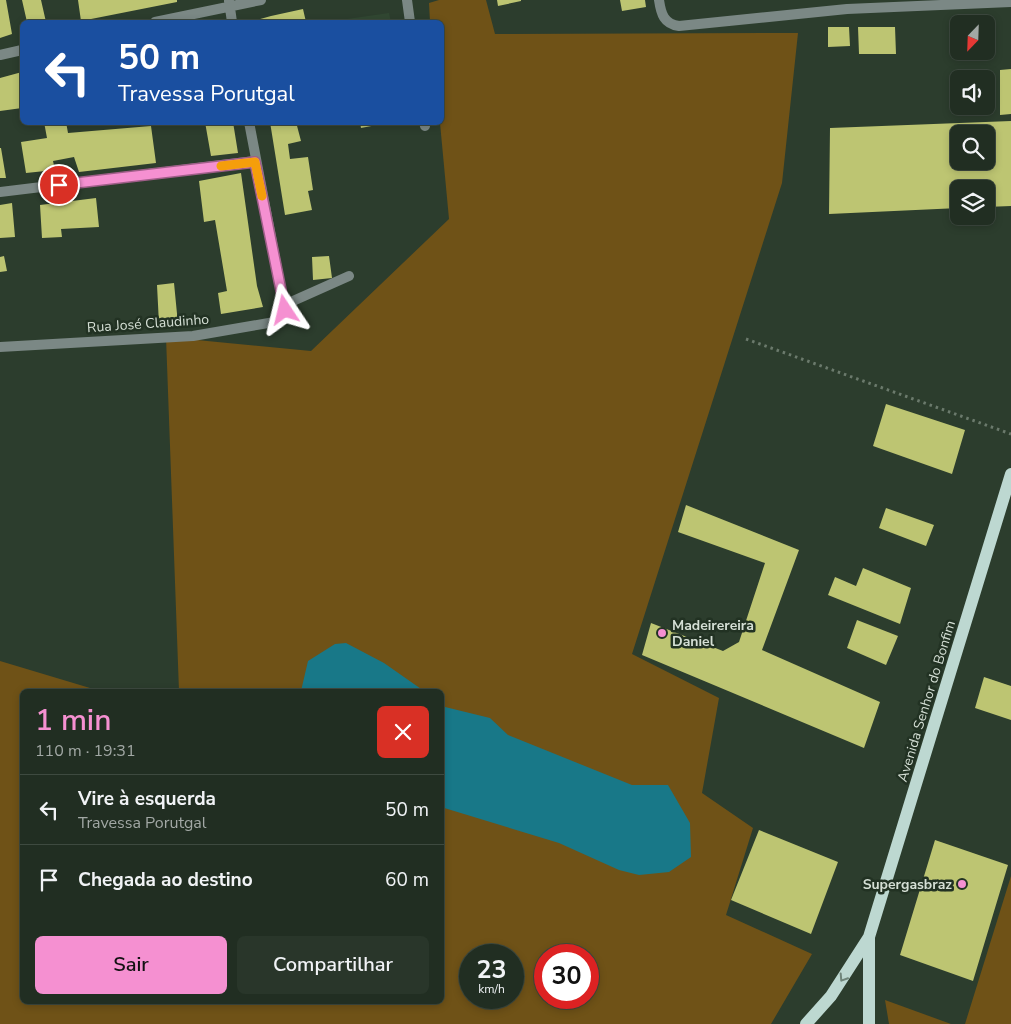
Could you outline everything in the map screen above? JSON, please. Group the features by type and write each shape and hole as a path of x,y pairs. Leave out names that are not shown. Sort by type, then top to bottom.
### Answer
{"main road":[{"name":"Avenida Senhor do Bonfim","path":"869,937 1011,474"},
{"path":"806,1024 830,996 869,937"},
{"path":"869,937 869,1024"}],"street":[{"path":"162,20 229,3 261,0"},
{"path":"408,0 410,20"},
{"path":"659,0 662,16 673,25 679,26 847,5 1011,2"},
{"path":"229,3 232,20"},
{"path":"0,55 20,50"},
{"path":"249,125 255,162 284,304 349,276"},
{"path":"0,192 255,162"},
{"name":"Rua José Claudinho","path":"0,347 193,336 220,332 276,323 283,315 284,304"}],"path":[{"path":"746,339 1011,434"}],"shaded area":[{"path":"439,0 486,0 495,34 798,33 782,183 632,654 719,698 702,793 753,828 726,915 812,954 771,1024 0,1024 0,661 93,689 20,689 20,1004 444,1004 444,689 179,689 166,337 311,351 449,219 440,125 444,125 444,20 430,20 429,3"},
{"path":"389,13 391,20 340,20"},
{"path":"1011,876 1011,1024 965,1024"},
{"path":"885,1000 951,1024 889,1024"}],"water":[{"path":"346,643 384,663 421,689 301,689 308,661 335,644"},
{"path":"444,707 490,718 508,735 632,785 668,785 690,823 691,857 669,872 639,875 619,870 559,843 444,808"}],"building":[{"path":"0,0 6,0 12,34 0,38"},
{"path":"22,0 41,0 46,20 27,20"},
{"path":"78,0 177,0 177,2 81,20"},
{"path":"497,0 521,0 521,1 498,6"},
{"path":"620,0 645,0 646,7 622,11"},
{"path":"303,9 306,20 256,20"},
{"path":"828,27 849,27 850,46 828,47"},
{"path":"858,27 895,27 896,54 859,54"},
{"path":"1011,69 1011,114 1000,115 1000,70"},
{"path":"20,73 20,108 0,111 0,78"},
{"path":"1011,121 1011,206 995,207 995,180 950,180 950,208 829,214 830,128"},
{"path":"45,125 67,125 68,133 151,126 156,163 79,172 74,157 53,161 55,170 26,173 21,142 47,138"},
{"path":"206,125 233,125 238,153 211,156"},
{"path":"270,125 297,125 301,141 288,144 290,159 308,157 313,190 308,191 312,210 285,215"},
{"path":"360,125 377,125 361,128"},
{"path":"1,148 6,178 0,178"},
{"path":"241,173 257,286 263,307 221,314 218,293 227,291 215,220 204,222 199,181"},
{"path":"96,198 99,227 61,229 62,237 42,238 40,205"},
{"path":"12,203 15,237 0,238 0,205"},
{"path":"4,256 7,271 0,272 0,257"},
{"path":"329,256 332,278 313,280 312,257"},
{"path":"174,283 178,324 159,324 157,285"},
{"path":"886,404 965,430 952,474 873,446"},
{"name":"Madeirereira Daniel","path":"686,505 799,550 762,650 880,702 864,748 642,655 651,623 723,651 739,642 765,563 678,532"},
{"path":"886,508 934,525 926,546 879,528"},
{"path":"863,568 911,588 900,624 828,595 835,577 856,586"},
{"path":"857,620 898,636 886,665 847,648"},
{"path":"984,677 1011,686 1011,720 975,708"},
{"path":"759,830 838,862 811,934 731,900"},
{"path":"935,840 1008,865 973,981 900,955"}],"slow traffic":[{"path":"221,166 255,162 262,196"}],"place":[{"name":"Madeirereira Daniel","path":"662,633"},
{"name":"Supergasbraz","path":"962,884"}],"route":[{"path":"59,185 255,162 285,310"}]}
